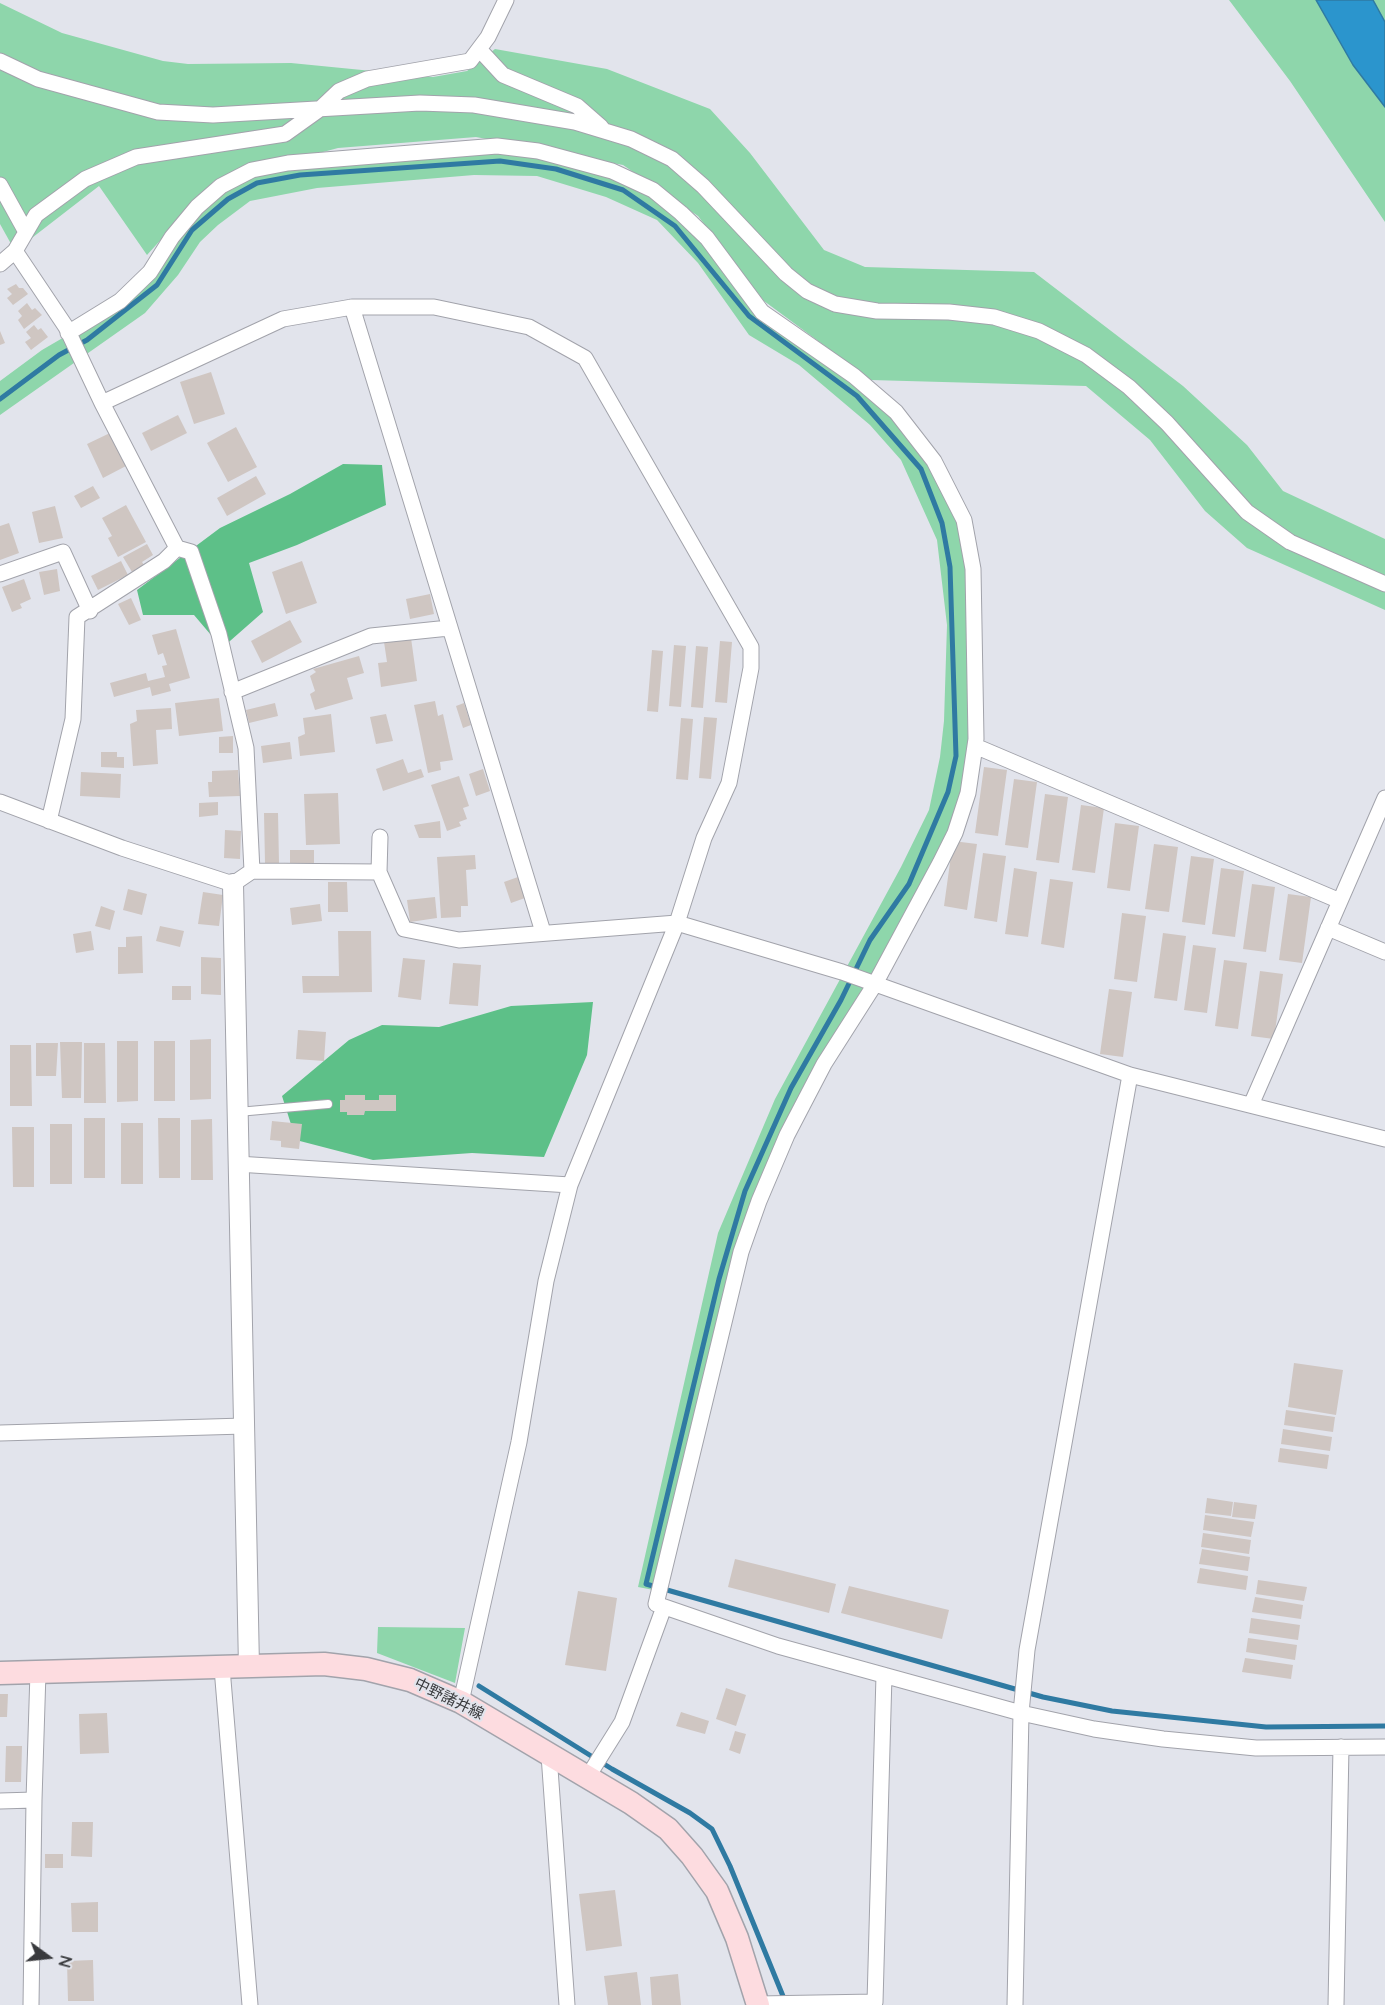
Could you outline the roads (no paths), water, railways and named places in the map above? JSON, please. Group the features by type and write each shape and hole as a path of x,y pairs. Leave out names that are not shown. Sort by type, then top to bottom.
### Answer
{"main road":[{"name":"中野諸井線","path":"0,1673 324,1664 366,1669 410,1680 461,1702 631,1803 668,1829 693,1856 717,1891 737,1938 758,2004"}],"street":[{"path":"0,264 15,251 36,215 85,179 136,157 285,134 320,109 339,91 367,79 470,61 488,37 506,0"},
{"path":"479,49 503,75 578,106 606,131"},
{"path":"0,61 38,78 158,112 213,115 420,103 474,105 575,122 631,139 672,159 703,186 786,274 807,291 835,304 878,311 949,312 994,317 1039,331 1086,355 1129,387 1167,423 1247,512 1290,542 1385,584"},
{"path":"68,333 120,301 150,272 172,237 197,207 220,186 252,170 288,163 497,146 538,151 612,171 653,190 707,238 762,312 861,382 896,412 934,461 964,520 975,579 975,746 968,793 955,833 873,984 826,1061 787,1135 751,1224 741,1252 656,1604 778,1646 1021,1713 1094,1729 1256,1748 1385,1747"},
{"path":"0,185 26,232"},
{"path":"15,251 68,333 177,548 191,552 219,634 246,748 252,871"},
{"path":"102,403 283,319 352,307 434,307 529,327 585,358 751,647 751,668 729,783 704,838 677,923 570,1185 546,1281 519,1442 461,1702"},
{"path":"352,307 543,932"},
{"path":"49,821 73,719 77,617 90,611 164,561 177,548"},
{"path":"0,574 63,552 90,611"},
{"path":"232,692 371,636 449,628"},
{"path":"975,746 1340,901"},
{"path":"1251,1105 1385,798"},
{"path":"0,802 122,848 233,884"},
{"path":"380,837 379,872 404,929 459,940 677,923 842,972 1130,1075 1385,1138"},
{"path":"233,884 252,871 379,872"},
{"path":"233,884 249,1667"},
{"path":"1328,928 1385,952"},
{"path":"1015,2005 1021,1713 1027,1650 1130,1075"},
{"path":"237,1164 570,1185"},
{"path":"0,1433 244,1426"},
{"path":"587,1778 622,1722 664,1607"},
{"path":"222,1668 250,2005"},
{"path":"31,2005 38,1672"},
{"path":"758,2004 875,2002 885,1675"},
{"path":"1336,2005 1341,1747"},
{"path":"549,1755 567,2005"},
{"path":"0,1801 34,1800"}],"lane":[{"path":"236,1112 328,1104"}],"water":[{"path":"1316,0 1373,0 1385,22 1385,107 1353,65"}],"waterway":[{"path":"0,399 59,355 87,340 157,285 192,230 228,199 257,183 300,175 500,161 556,169 623,190 675,226 749,316 857,396 921,469 942,523 950,567 956,756 948,792 909,884 870,940 841,1000 791,1088 745,1191 719,1279 646,1584 1043,1697 1112,1711 1266,1727 1385,1726"},
{"path":"479,1686 612,1769 690,1813 712,1829 730,1866 785,2001"}]}
